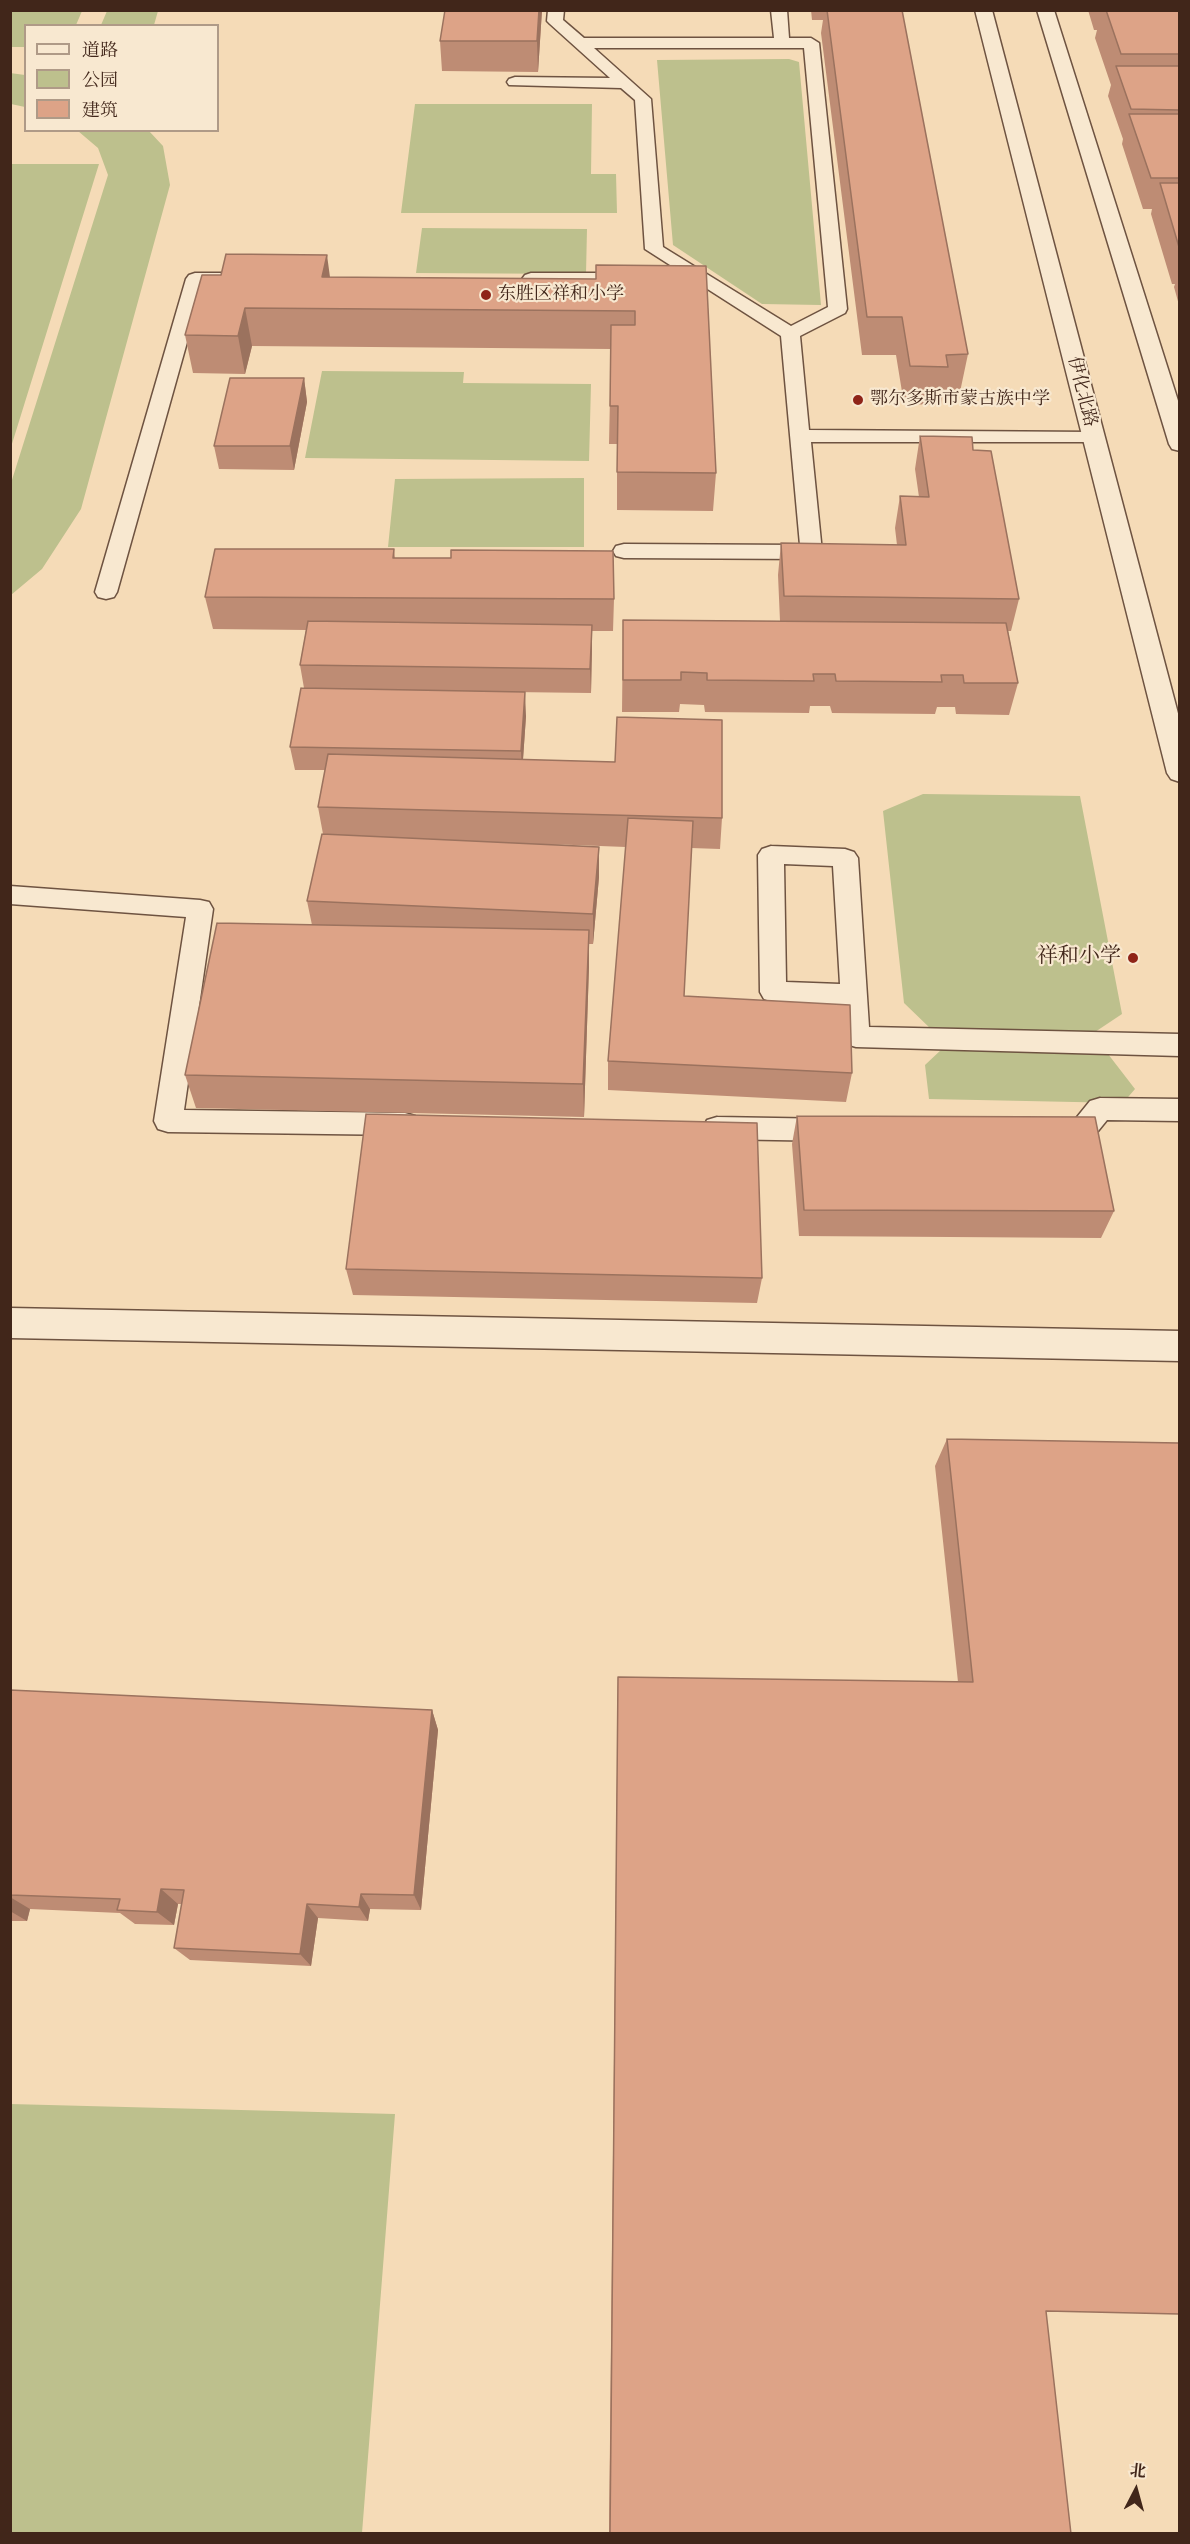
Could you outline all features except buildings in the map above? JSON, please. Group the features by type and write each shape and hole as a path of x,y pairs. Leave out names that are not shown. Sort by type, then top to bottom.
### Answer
{"street":[{"name":"伊化北路","path":"983,10 1179,773"},
{"path":"1045,10 1179,444"},
{"path":"10,1323 1179,1346"}],"lane":[{"path":"556,10 555,21 644,99 654,249 790,334"},
{"path":"778,10 782,43"},
{"path":"580,43 811,43 838,309 790,334"},
{"path":"515,82 625,83"},
{"path":"106,591 195,279 254,279"},
{"path":"514,279 702,279"},
{"path":"624,551 811,552 790,334"},
{"path":"800,436 1093,438"},
{"path":"854,995 773,992 771,855 845,858 854,995 856,1037 1179,1045"},
{"path":"10,895 200,909 168,1121 428,1124"},
{"path":"1032,1132 1080,1133 1100,1109 1179,1110"},
{"path":"689,1128 855,1130"}],"green space":[{"path":"11,10 82,11 76,24 24,24 24,47 11,47"},
{"path":"107,10 158,11 154,24 101,24"},
{"path":"789,59 799,62 821,305 762,304 673,245 657,60"},
{"path":"10,73 24,75 24,107 11,104"},
{"path":"415,104 592,104 591,174 616,174 617,213 401,213"},
{"path":"79,132 150,132 163,146 170,185 81,509 42,569 11,595 11,483 108,175 98,148"},
{"path":"10,164 99,164 11,447"},
{"path":"422,228 587,229 586,274 416,273"},
{"path":"322,371 464,372 463,383 591,384 589,461 305,458"},
{"path":"584,478 584,547 388,547 395,479"},
{"path":"923,794 1080,796 1122,1014 1092,1034 932,1030 904,1003 883,811"},
{"path":"942,1049 1108,1054 1135,1089 1123,1103 929,1099 925,1065"},
{"path":"10,2104 395,2114 362,2533 11,2533"}],"place":[{"name":"东胜区祥和小学","path":"486,295"},
{"name":"鄂尔多斯市蒙古族中学","path":"858,400"},
{"name":"祥和小学","path":"1133,958"}]}
